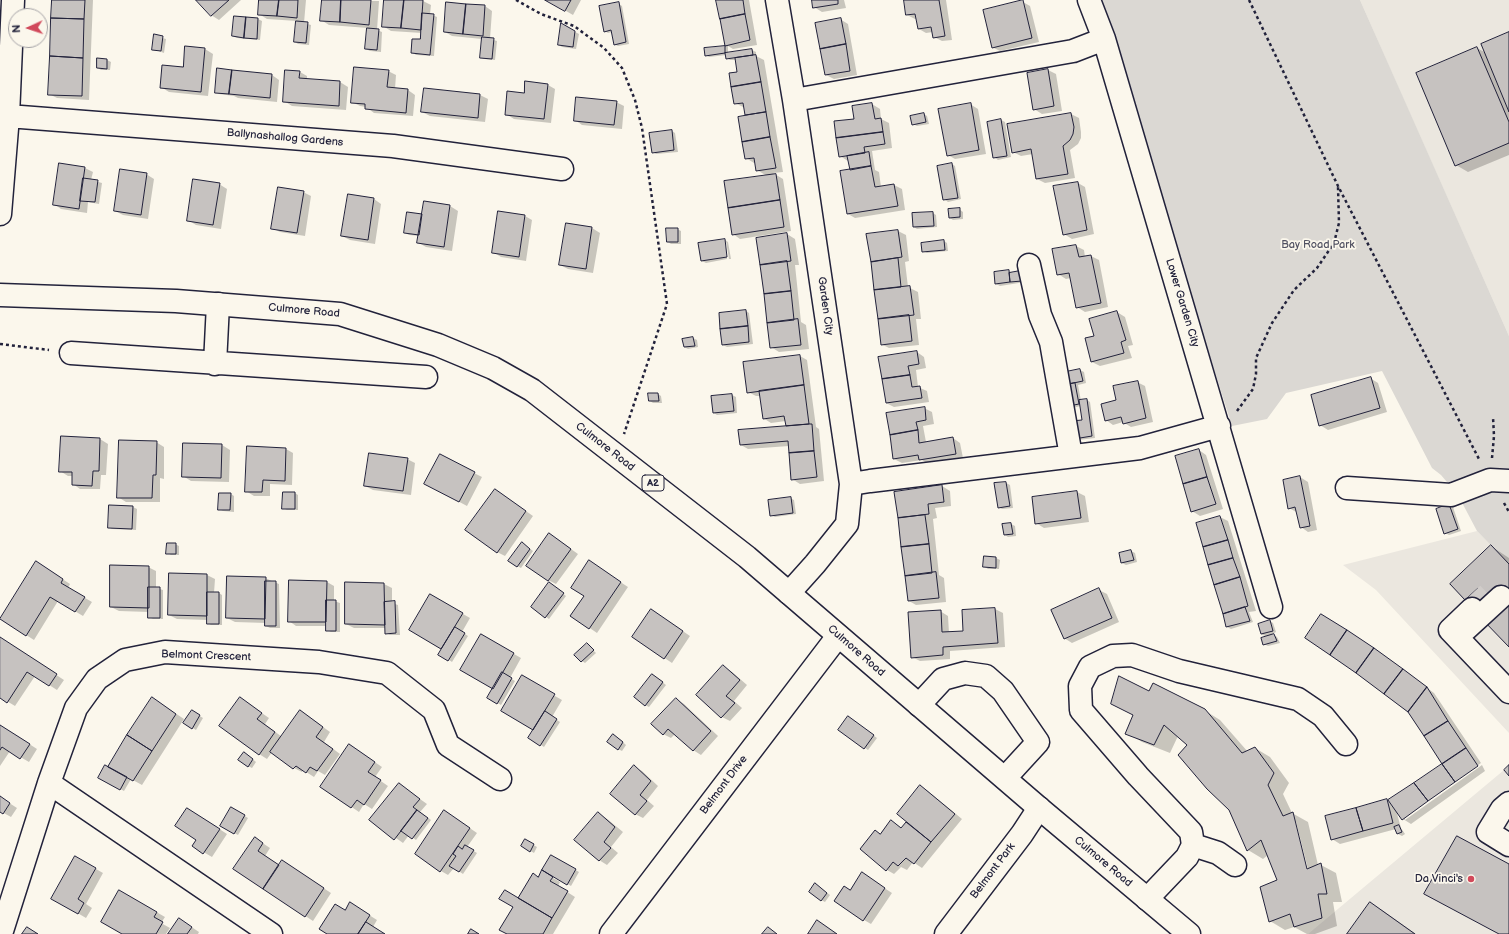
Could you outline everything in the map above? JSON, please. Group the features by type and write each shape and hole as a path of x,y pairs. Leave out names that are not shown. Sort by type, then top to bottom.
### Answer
{"main road":[{"path":"0,214 8,116 13,0"},
{"name":"Garden City","path":"777,0 794,100 851,484 847,524 815,564 789,593"},
{"name":"Lower Garden City","path":"1089,0 1104,39 1271,607"},
{"path":"794,100 1073,51 1104,39"},
{"name":"Ballynashallog Gardens","path":"8,116 393,146 562,169"},
{"path":"1029,264 1040,315 1051,342 1071,456"},
{"name":"Culmore Road","path":"0,295 176,301 340,314 438,345 493,368 532,390 747,557 1039,808 1189,934"},
{"path":"215,364 218,304"},
{"path":"71,353 215,364 426,377"},
{"path":"851,484 1140,448 1219,426"},
{"path":"1347,488 1451,495 1499,480"},
{"path":"1453,634 1501,597"},
{"path":"1453,634 1472,609"},
{"path":"1453,634 1509,692"},
{"name":"Belmont Drive","path":"611,934 838,636"},
{"name":"Belmont Crescent","path":"1,934 49,783 76,708 97,679 125,660 165,652 319,662 387,673 434,710 448,745 500,779"},
{"path":"1147,899 1187,857 1193,845 1191,832 1138,776 1082,710 1080,686 1090,667 1113,656 1132,655 1179,670 1298,699 1323,716 1346,744"},
{"path":"919,705 943,679 965,673 986,676 1003,691 1038,742 1005,778"},
{"path":"49,783 271,934"},
{"path":"1509,803 1502,808 1488,832 1509,845"},
{"name":"Belmont Park","path":"946,934 1022,834 1039,808"},
{"path":"1193,845 1218,853 1235,865"}],"path":[{"path":"516,0 541,14 574,26 604,48 622,68 635,100 642,128 667,304 617,455"},
{"path":"1249,0 1338,186 1499,480"},
{"path":"1219,426 1231,419 1253,389 1256,374 1256,358 1272,323 1294,290 1317,268 1334,243 1338,223 1338,186"},
{"path":"0,344 71,353"},
{"path":"1492,417 1499,480"}],"shaded area":[{"path":"1360,0 1509,0 1509,336 1403,98"},
{"path":"1477,531 1509,564 1509,733 1376,590 1343,565"},
{"path":"1509,765 1509,934 1308,934 1504,770"}],"green space":[{"name":"Bay Road Park","path":"1097,0 1360,0 1509,336 1509,564 1477,531 1458,495 1441,475 1432,468 1382,371 1286,393 1267,419 1232,426"}],"building":[{"path":"52,0 85,0 84,19 51,18"},
{"path":"196,0 229,0 211,16"},
{"path":"259,0 279,0 277,16 258,15"},
{"path":"279,0 298,0 297,18 277,16"},
{"path":"322,0 341,0 340,22 320,21"},
{"path":"341,0 371,0 369,25 340,22"},
{"path":"384,0 404,0 401,28 382,27"},
{"path":"404,0 423,0 421,30 401,28"},
{"path":"545,0 571,0 565,11"},
{"path":"716,0 743,0 745,14 720,19"},
{"path":"812,0 838,0 838,4 813,8"},
{"path":"904,0 939,0 945,36 933,38 931,27 918,29 915,14 906,15"},
{"path":"1023,0 1032,38 992,48 983,10"},
{"path":"446,2 466,4 463,34 444,32"},
{"path":"619,2 626,42 614,45 611,30 604,32 599,6"},
{"path":"466,4 485,5 483,36 463,34"},
{"path":"422,13 434,14 430,55 411,53 412,39 420,39"},
{"path":"745,14 750,40 725,46 720,19"},
{"path":"234,16 246,17 244,38 232,36"},
{"path":"246,17 258,18 257,39 244,38"},
{"path":"51,18 84,19 83,58 50,56"},
{"path":"841,18 846,44 820,49 815,23"},
{"path":"296,21 308,22 306,43 294,42"},
{"path":"561,23 575,31 573,47 558,45"},
{"path":"367,28 379,29 377,50 365,49"},
{"path":"1509,32 1509,112 1481,44"},
{"path":"154,34 163,36 161,51 152,50"},
{"path":"482,37 494,38 492,59 480,58"},
{"path":"846,44 850,71 825,75 820,49"},
{"path":"185,46 205,48 201,92 160,88 162,65 183,67"},
{"path":"725,46 725,53 705,56 704,48"},
{"path":"1477,47 1509,122 1509,143 1455,166 1416,73"},
{"path":"752,49 753,55 726,59 725,53"},
{"path":"756,55 761,82 731,87 729,73 737,72 735,58"},
{"path":"50,56 83,58 82,96 48,95"},
{"path":"97,58 107,59 107,69 97,68"},
{"path":"354,67 389,70 387,87 408,89 406,113 365,109 365,104 351,103"},
{"path":"217,68 232,70 229,94 215,93"},
{"path":"1048,69 1054,106 1033,110 1027,73"},
{"path":"232,70 272,74 270,98 229,94"},
{"path":"285,70 300,71 299,78 340,81 339,106 283,102"},
{"path":"525,81 548,84 544,119 505,115 507,91 524,93"},
{"path":"761,82 766,112 745,115 743,103 734,104 731,87"},
{"path":"424,88 480,94 478,118 421,112"},
{"path":"576,97 617,101 614,125 574,121"},
{"path":"872,103 875,119 881,118 883,132 836,138 834,121 854,119 852,106"},
{"path":"971,103 979,150 947,156 938,109"},
{"path":"766,112 770,137 742,142 738,117"},
{"path":"924,113 926,122 912,125 910,116"},
{"path":"1071,113 1074,127 1073,134 1070,140 1063,146 1068,174 1036,179 1031,149 1012,153 1007,124"},
{"path":"1001,119 1007,156 993,158 987,122"},
{"path":"672,130 674,150 652,153 649,133"},
{"path":"883,132 885,144 864,147 865,153 839,157 836,138"},
{"path":"770,137 776,168 756,171 754,158 745,159 742,142"},
{"path":"869,152 871,166 850,170 847,156"},
{"path":"59,163 85,167 79,209 53,205"},
{"path":"952,163 958,198 943,200 937,166"},
{"path":"871,166 875,187 894,184 898,206 847,214 840,171"},
{"path":"120,169 147,173 141,215 114,211"},
{"path":"776,174 780,200 728,208 724,181"},
{"path":"83,178 98,180 95,202 80,201"},
{"path":"193,179 220,183 213,225 187,221"},
{"path":"1078,182 1087,230 1063,235 1053,186"},
{"path":"278,187 304,191 297,233 271,229"},
{"path":"348,194 374,198 368,240 341,236"},
{"path":"780,200 784,227 732,235 728,208"},
{"path":"424,201 450,205 444,247 417,243"},
{"path":"960,208 960,217 949,218 948,209"},
{"path":"498,211 525,215 519,257 492,253"},
{"path":"407,212 422,214 419,235 404,233"},
{"path":"933,212 934,226 913,227 912,213"},
{"path":"566,223 592,227 586,269 559,265"},
{"path":"666,228 678,228 678,242 667,242"},
{"path":"898,230 902,257 871,262 866,234"},
{"path":"787,233 791,261 760,265 756,238"},
{"path":"725,239 727,257 701,261 698,243"},
{"path":"944,240 945,250 922,252 921,243"},
{"path":"1076,245 1079,257 1091,255 1101,303 1076,308 1069,273 1057,275 1052,249"},
{"path":"898,258 901,287 874,290 871,262"},
{"path":"787,261 791,291 764,294 760,265"},
{"path":"1009,270 1010,282 995,284 994,272"},
{"path":"1020,271 1022,281 1010,282 1009,273"},
{"path":"910,286 914,315 878,319 874,290"},
{"path":"791,291 794,320 767,323 764,294"},
{"path":"746,310 748,326 720,329 719,313"},
{"path":"1117,311 1126,340 1121,342 1124,353 1091,362 1085,338 1094,336 1089,319"},
{"path":"909,315 912,341 881,345 878,319"},
{"path":"798,319 801,345 770,348 767,323"},
{"path":"748,326 749,342 722,345 720,329"},
{"path":"693,337 695,346 684,347 682,339"},
{"path":"917,351 919,364 908,366 910,375 882,379 878,357"},
{"path":"800,355 804,385 747,393 743,362"},
{"path":"1080,369 1083,381 1064,385 1061,373"},
{"path":"910,375 912,387 920,386 922,398 886,403 882,379"},
{"path":"1371,377 1380,408 1319,426 1311,395"},
{"path":"1138,381 1146,418 1123,424 1121,417 1105,421 1101,404 1116,400 1113,386"},
{"path":"1075,383 1079,404 1069,406 1064,385"},
{"path":"804,385 809,424 786,426 784,416 763,419 759,391"},
{"path":"648,393 658,393 659,401 649,401"},
{"path":"732,394 734,411 713,413 711,396"},
{"path":"1087,399 1092,436 1074,439 1071,421 1082,420 1079,400"},
{"path":"925,407 926,420 916,422 918,430 890,435 886,413"},
{"path":"812,424 814,451 789,453 788,441 740,445 738,430"},
{"path":"918,430 919,443 953,437 956,454 919,460 918,455 893,459 890,435"},
{"path":"61,436 100,438 99,471 93,471 92,486 72,485 72,472 59,472"},
{"path":"119,440 157,441 156,475 153,475 152,498 117,498"},
{"path":"183,443 222,444 221,478 182,477"},
{"path":"247,446 286,448 285,481 263,480 262,492 245,492"},
{"path":"1199,449 1207,477 1183,484 1175,456"},
{"path":"814,451 817,477 791,480 789,453"},
{"path":"369,453 408,458 403,491 364,486"},
{"path":"440,454 475,472 459,502 424,484"},
{"path":"1300,476 1310,526 1300,528 1295,507 1288,509 1283,480"},
{"path":"1207,477 1216,504 1191,512 1183,484"},
{"path":"1006,482 1010,506 998,508 994,483"},
{"path":"942,485 944,502 928,504 929,514 898,518 894,492"},
{"path":"495,489 526,511 497,553 465,530"},
{"path":"1077,491 1081,518 1035,524 1032,497"},
{"path":"283,492 295,492 295,509 282,509"},
{"path":"219,493 231,493 230,510 218,510"},
{"path":"791,497 793,513 770,516 768,500"},
{"path":"1449,504 1458,529 1444,534 1436,509"},
{"path":"109,505 133,506 132,529 108,528"},
{"path":"925,515 929,544 901,547 898,518"},
{"path":"1220,516 1228,540 1203,547 1196,523"},
{"path":"1011,523 1013,534 1004,535 1002,524"},
{"path":"549,533 571,549 548,581 526,566"},
{"path":"1228,540 1233,558 1208,565 1203,547"},
{"path":"522,542 530,549 517,567 508,561"},
{"path":"167,543 176,543 176,554 166,554"},
{"path":"929,544 932,573 905,576 901,547"},
{"path":"1491,545 1509,564 1509,647 1482,619 1496,607 1478,588 1465,600 1450,584"},
{"path":"1131,550 1134,560 1121,563 1119,553"},
{"path":"984,556 996,557 996,568 983,567"},
{"path":"1233,558 1240,577 1214,585 1208,565"},
{"path":"589,560 621,582 589,629 570,616 584,596 571,588"},
{"path":"36,561 63,579 61,583 85,597 75,612 50,597 26,636 0,619"},
{"path":"110,565 149,566 149,608 110,607"},
{"path":"936,572 939,598 908,601 905,576"},
{"path":"169,573 207,574 207,616 168,615"},
{"path":"227,576 266,577 265,619 226,618"},
{"path":"1240,577 1248,606 1223,614 1214,585"},
{"path":"289,580 327,581 326,622 288,622"},
{"path":"265,581 276,581 276,626 265,626"},
{"path":"345,582 384,583 385,625 345,624"},
{"path":"549,582 564,593 545,618 531,607"},
{"path":"148,587 160,587 160,618 148,618"},
{"path":"1099,588 1112,618 1064,639 1051,610"},
{"path":"207,592 219,592 219,624 207,624"},
{"path":"430,594 463,613 441,649 409,630"},
{"path":"326,600 336,600 336,631 326,631"},
{"path":"395,601 396,633 385,634 384,602"},
{"path":"1245,607 1250,621 1226,627 1223,614"},
{"path":"995,608 998,643 943,647 943,655 911,658 908,612 941,610 942,632 963,631 962,610"},
{"path":"651,609 683,631 664,659 632,637"},
{"path":"1321,614 1347,630 1330,655 1305,638"},
{"path":"1270,620 1273,631 1261,634 1258,624"},
{"path":"455,627 465,633 448,661 438,655"},
{"path":"1347,630 1374,648 1356,673 1330,655"},
{"path":"481,634 514,653 493,689 460,670"},
{"path":"1274,634 1277,641 1263,645 1261,638"},
{"path":"0,637 57,674 49,686 27,672 7,703 0,698"},
{"path":"587,643 594,650 581,662 574,655"},
{"path":"1374,648 1403,669 1384,694 1356,673"},
{"path":"723,665 740,680 726,696 735,703 721,718 696,695"},
{"path":"1403,669 1427,687 1408,712 1384,694"},
{"path":"502,672 512,678 497,704 487,698"},
{"path":"652,674 663,682 645,706 634,697"},
{"path":"522,675 555,694 533,730 501,711"},
{"path":"1119,676 1149,691 1153,683 1205,709 1242,753 1255,747 1274,773 1268,785 1283,816 1293,812 1307,869 1321,863 1327,894 1318,894 1322,918 1294,927 1290,914 1269,922 1260,887 1277,880 1261,840 1247,851 1229,810 1207,789 1178,755 1187,745 1164,725 1154,745 1125,734 1133,715 1111,704"},
{"path":"1427,687 1448,721 1424,736 1408,712"},
{"path":"152,697 176,714 152,751 127,735"},
{"path":"240,697 262,713 257,719 275,732 259,755 219,726"},
{"path":"676,698 711,731 693,751 668,729 663,735 651,724"},
{"path":"192,710 200,715 192,729 183,723"},
{"path":"300,710 323,727 316,737 333,749 317,771 310,767 306,773 296,766 293,769 270,752"},
{"path":"545,711 557,719 540,746 528,738"},
{"path":"848,716 874,735 864,749 838,730"},
{"path":"1448,721 1466,748 1442,764 1424,736"},
{"path":"0,725 30,744 20,759 2,747 0,750"},
{"path":"613,734 623,742 618,750 607,742"},
{"path":"127,735 152,751 133,781 108,767"},
{"path":"349,744 375,762 368,772 381,780 364,805 357,800 351,808 320,787"},
{"path":"1466,748 1478,766 1455,782 1442,764"},
{"path":"244,752 253,759 248,767 238,760"},
{"path":"1442,764 1455,782 1428,801 1414,783"},
{"path":"105,765 127,777 120,790 98,778"},
{"path":"634,765 651,781 640,795 647,801 635,815 610,794"},
{"path":"1509,765 1509,776 1504,770"},
{"path":"399,783 420,799 413,807 417,810 394,840 369,820"},
{"path":"1414,783 1428,801 1402,820 1388,800"},
{"path":"920,785 955,814 931,842 897,814"},
{"path":"0,796 10,803 3,814 0,812"},
{"path":"1387,799 1393,823 1363,831 1356,808"},
{"path":"231,807 245,815 234,834 220,826"},
{"path":"187,808 220,829 203,854 192,846 196,840 175,826"},
{"path":"1356,808 1363,831 1331,840 1325,816"},
{"path":"417,810 428,818 412,839 401,831"},
{"path":"444,810 470,828 440,872 415,854"},
{"path":"598,812 615,827 604,842 611,848 599,861 574,840"},
{"path":"891,820 901,828 906,822 931,842 914,864 906,858 898,866 893,862 886,871 860,849 875,830 880,834"},
{"path":"1399,825 1402,832 1397,834 1394,827"},
{"name":"Da Vinci's","path":"1457,836 1509,864 1509,934 1499,934 1424,894"},
{"path":"255,837 263,843 258,851 279,865 263,889 233,869"},
{"path":"525,839 534,844 530,852 521,846"},
{"path":"465,845 474,850 459,872 449,866 456,856 453,854 458,846 462,849"},
{"path":"551,855 576,869 567,885 542,870"},
{"path":"75,856 96,868 78,899 84,903 78,914 51,899"},
{"path":"282,860 324,888 305,917 263,889"},
{"path":"542,870 553,877 550,881 568,891 552,918 518,898 533,873 538,877"},
{"path":"862,872 885,888 863,921 834,901 844,886 850,890"},
{"path":"815,883 827,893 821,901 809,892"},
{"path":"119,890 157,912 154,917 163,922 156,934 122,934 101,922"},
{"path":"505,890 552,918 543,934 507,934 499,930 513,907 499,899"},
{"path":"350,902 370,915 358,934 327,934 319,929 335,904 345,910"},
{"path":"1370,902 1415,934 1347,934"},
{"path":"179,918 192,927 187,934 168,934"},
{"path":"817,920 837,934 808,934"},
{"path":"366,922 385,934 358,934"},
{"path":"27,927 38,934 22,934"},
{"path":"768,927 777,934 762,934"},
{"path":"471,929 479,934 468,934"}],"tunnel":[{"path":"1472,609 1494,588"}],"place":[{"name":"Da Vinci's","path":"1471,879"}]}
